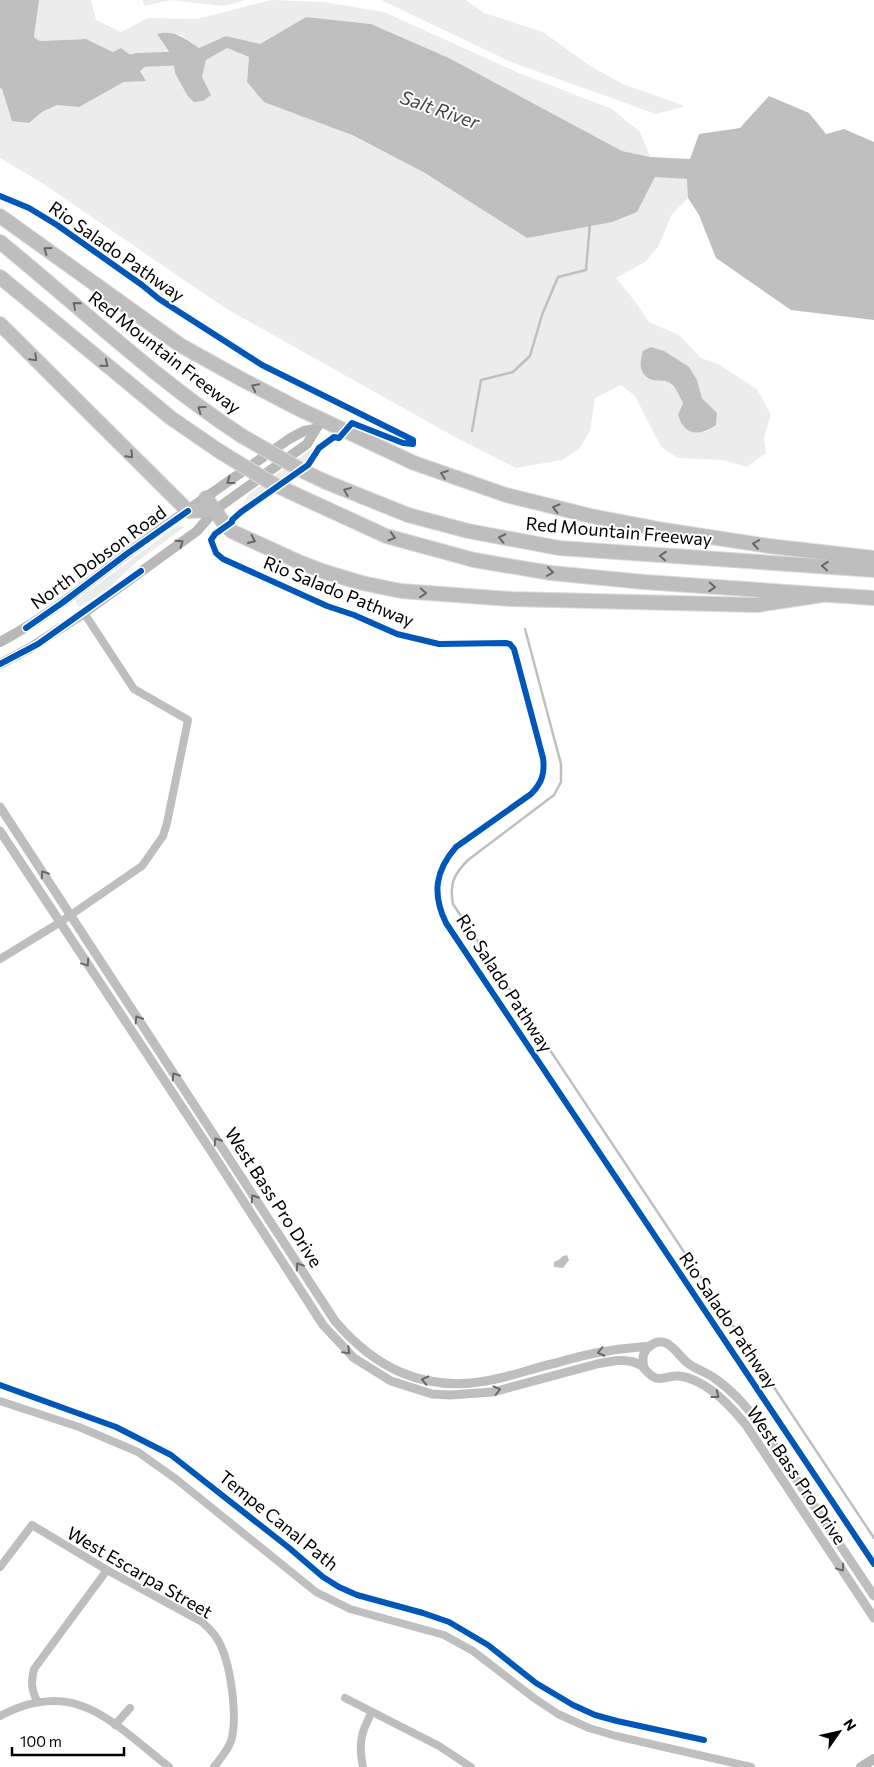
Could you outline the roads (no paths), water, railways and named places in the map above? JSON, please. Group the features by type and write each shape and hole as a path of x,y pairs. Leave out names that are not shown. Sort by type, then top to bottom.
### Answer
{"highway":[{"path":"0,216 174,341 319,424 414,463 526,500 592,516 664,530 769,546 874,558"},
{"name":"Red Mountain Freeway","path":"0,242 157,375 201,409 242,436 305,472 408,515 468,531 559,548 874,570"},
{"path":"0,277 170,418 273,484 386,536 474,560 551,573 874,598"},
{"path":"0,324 188,511 215,510"},
{"path":"206,498 233,532 299,562 362,583 401,591 511,600 757,605 822,595"}],"main road":[{"name":"North Dobson Road","path":"0,642 26,628 62,603 128,553 289,439 319,424"},
{"name":"North Dobson Road","path":"0,664 30,648 84,612 197,531 215,510 307,444 319,424"},
{"path":"861,1767 874,1758"}],"street":[{"path":"0,959 59,923 142,866 163,836 168,824 188,720 134,689 84,612"},
{"name":"West Bass Pro Drive","path":"0,808 335,1320 351,1339 374,1358 394,1370 418,1378 439,1382 488,1380 607,1351 665,1343 675,1349 678,1355 688,1364 727,1387 749,1410 874,1596"},
{"name":"West Bass Pro Drive","path":"0,831 323,1325 354,1358 391,1381 432,1394 450,1395 493,1392 614,1361 634,1362 644,1368 654,1378 666,1378 672,1375 688,1378 724,1400 746,1425 874,1618"},
{"path":"644,1368 642,1358 650,1346"},
{"path":"672,1375 678,1367 678,1355"},
{"name":"West Escarpa Street","path":"0,1566 32,1525 107,1570 202,1622 214,1632 221,1645 229,1674 234,1716 230,1742 214,1767"},
{"path":"37,1701 32,1692 31,1680 34,1669 107,1570"},
{"path":"345,1698 439,1746 472,1767"},
{"path":"0,1716 37,1701 72,1702 100,1714 169,1767"},
{"path":"115,1725 130,1708"},
{"path":"363,1767 360,1740 364,1726 372,1712"}],"water":[{"path":"0,0 39,0 34,37 40,41 86,39 113,52 121,48 129,54 157,57 140,71 146,81 124,82 79,107 57,105 42,112 29,123 12,121 2,89 0,88"},
{"path":"306,17 371,24 449,58 622,151 650,157 690,159 699,134 740,128 769,96 809,113 826,134 844,129 874,142 874,320 791,310 716,258 699,215 688,198 687,179 655,177 637,212 612,222 527,238 425,173 352,135 264,102 247,82 249,57 227,48 206,60 202,77 211,95 203,101 194,102 187,95 175,73 172,56 157,34 174,34 199,48 226,36 260,44"},
{"path":"651,347 664,351 689,367 697,380 702,398 717,413 716,425 699,432 689,431 685,427 678,415 683,403 678,392 670,383 650,379 643,373 641,363 643,351"},
{"path":"567,1255 569,1260 563,1268 554,1267 554,1262"}],"waterway":[{"name":"Salt River","path":"137,60 190,58"},
{"path":"472,431 481,380 513,372 530,356 542,315 558,277 586,270 590,223"},
{"path":"525,629 561,764 561,782 554,795 463,865 452,885 453,904 874,1538"},
{"path":"0,1401 79,1427 138,1452 176,1479 316,1592 350,1609 444,1635 473,1651 558,1714 589,1728 616,1736 751,1767"}]}
